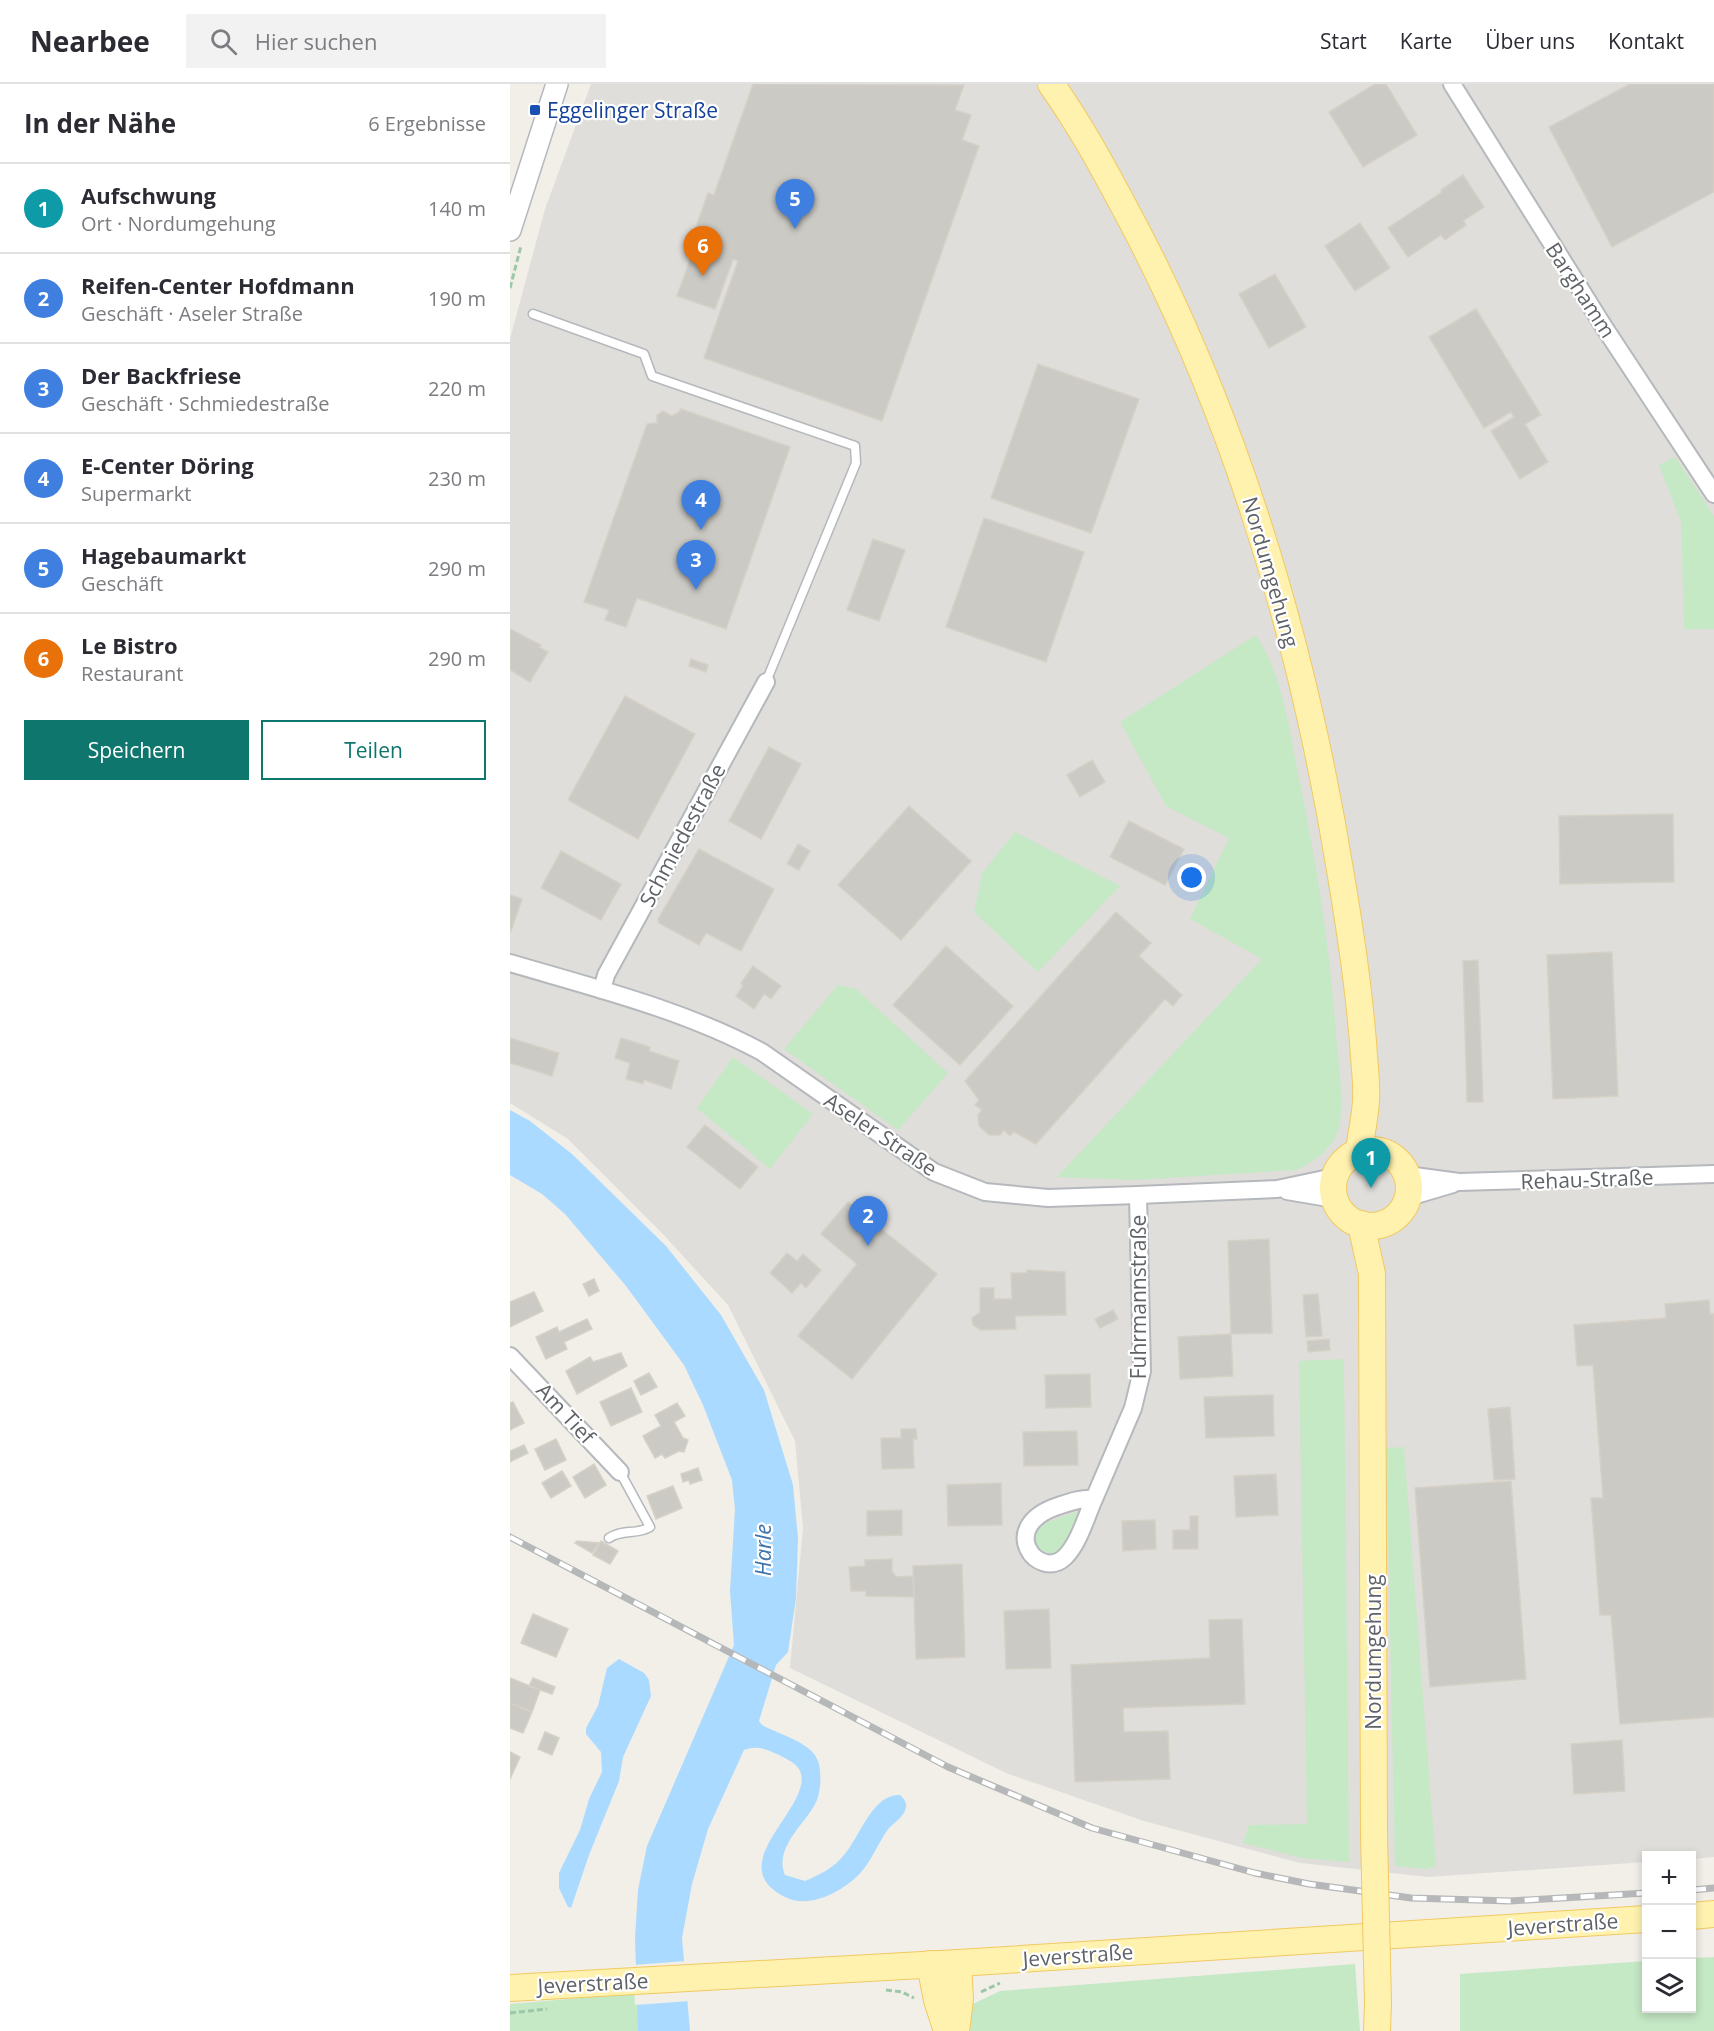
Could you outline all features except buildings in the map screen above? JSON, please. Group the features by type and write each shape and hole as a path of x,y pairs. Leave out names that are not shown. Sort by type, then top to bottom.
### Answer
{"main road":[{"name":"Nordumgehung","path":"1052,84 1092,147 1145,247 1197,354 1244,479 1275,578 1330,806 1362,1029 1371,1151"},
{"path":"1388,1222 1361,1224 1341,1212 1334,1188 1340,1166 1371,1151 1402,1164 1408,1186"},
{"name":"Nordumgehung","path":"1372,1274 1388,1222 1398,1216 1408,1186"},
{"name":"Nordumgehung","path":"1361,1224 1372,1274 1377,2031"},
{"path":"1696,1916 1714,1914"},
{"name":"Jeverstraße","path":"510,1988 958,1963 1642,1919"},
{"path":"956,2031 960,1999 958,1963"},
{"path":"930,1964 937,2000 947,2031"}],"street":[{"path":"510,230 557,84"},
{"name":"Barghamm","path":"1452,84 1604,327 1714,494"},
{"name":"Schmiedestraße","path":"602,990 611,964 766,682"},
{"name":"Aseler Straße","path":"510,963 704,1023 744,1042 770,1057 934,1172 985,1192 1026,1197 1334,1188"},
{"name":"Rehau-Straße","path":"1408,1186 1459,1182 1714,1174"},
{"name":"Fuhrmannstraße","path":"1094,1499 1083,1498 1056,1507 1032,1519 1025,1530 1025,1545 1031,1555 1040,1561 1051,1563 1064,1558 1072,1547 1094,1499 1132,1408 1142,1371 1138,1195"},
{"name":"Am Tief","path":"510,1356 620,1472"}],"lane":[{"path":"533,314 644,354 652,376 855,446 856,463 766,682"},
{"path":"609,1538 615,1534 650,1527 620,1472"}],"shaded area":[{"path":"591,84 1714,84 1714,1857 1696,1859 1696,1851 1642,1851 1642,1862 1428,1877 1300,1863 1144,1821 1006,1773 790,1668 803,1528 795,1441 728,1305 660,1231 568,1139 510,1103 510,339 545,209"}],"green space":[{"path":"1675,457 1714,516 1714,629 1684,629 1681,522 1659,465"},
{"path":"1256,635 1272,667 1283,702 1311,838 1330,969 1340,1078 1341,1111 1338,1131 1324,1152 1296,1170 1134,1180 1057,1177 1262,959 1190,919 1229,838 1166,806 1120,722"},
{"path":"1015,832 1120,886 1038,972 974,912 982,873"},
{"path":"838,985 856,989 948,1073 898,1130 784,1049"},
{"path":"733,1057 813,1114 770,1169 697,1108"},
{"path":"1344,1359 1349,1862 1302,1858 1243,1843 1249,1825 1307,1824 1299,1361"},
{"path":"1404,1447 1436,1866 1426,1869 1395,1866 1386,1448"},
{"path":"1079,1511 1061,1551 1050,1554 1037,1548 1035,1533 1045,1523"},
{"path":"1714,1957 1714,2031 1460,2031 1460,1974 1642,1961 1642,2013 1696,2013 1696,1958"},
{"path":"1355,1964 1360,2031 969,2031 971,2005 1000,1991"},
{"path":"638,1993 638,2031 510,2031 510,2004"}],"water":[{"name":"Harle","path":"510,1110 530,1121 572,1154 666,1246 721,1315 764,1390 793,1485 798,1538 796,1598 788,1652 776,1665 759,1721 762,1725 811,1750 820,1769 820,1790 817,1800 787,1845 783,1865 785,1875 805,1881 826,1871 844,1855 874,1809 882,1801 890,1796 900,1795 906,1803 904,1813 889,1828 866,1866 847,1885 816,1899 805,1901 785,1897 767,1884 762,1868 765,1852 773,1835 795,1801 801,1785 800,1771 791,1762 762,1748 744,1750 708,1829 692,1884 682,1938 690,2031 638,2031 635,1938 638,1890 647,1846 734,1645 730,1591 735,1509 732,1480 703,1405 684,1365 626,1286 565,1214 542,1194 510,1175"},
{"path":"619,1659 644,1673 649,1680 651,1696 623,1757 619,1781 589,1855 571,1908 568,1907 559,1888 559,1873 580,1830 589,1799 602,1772 601,1752 586,1734 586,1728 598,1706 607,1668"}],"pier":[{"path":"686,1961 690,2001 635,2005 633,1965"}],"railway":[{"path":"510,1537 948,1767 1092,1828 1255,1873 1309,1884 1411,1898 1510,1901 1642,1893"},
{"path":"1696,1890 1714,1888"}],"place":[{"name":"Eggelinger Straße","path":"535,110"},
{"name":"Hagebaumarkt","path":"795,229"},
{"name":"Le Bistro","path":"703,276"},
{"name":"E-Center Döring","path":"701,530"},
{"name":"Der Backfriese","path":"696,590"},
{"name":"Aufschwung","path":"1371,1188"},
{"name":"Reifen-Center Hofdmann","path":"868,1246"}]}
